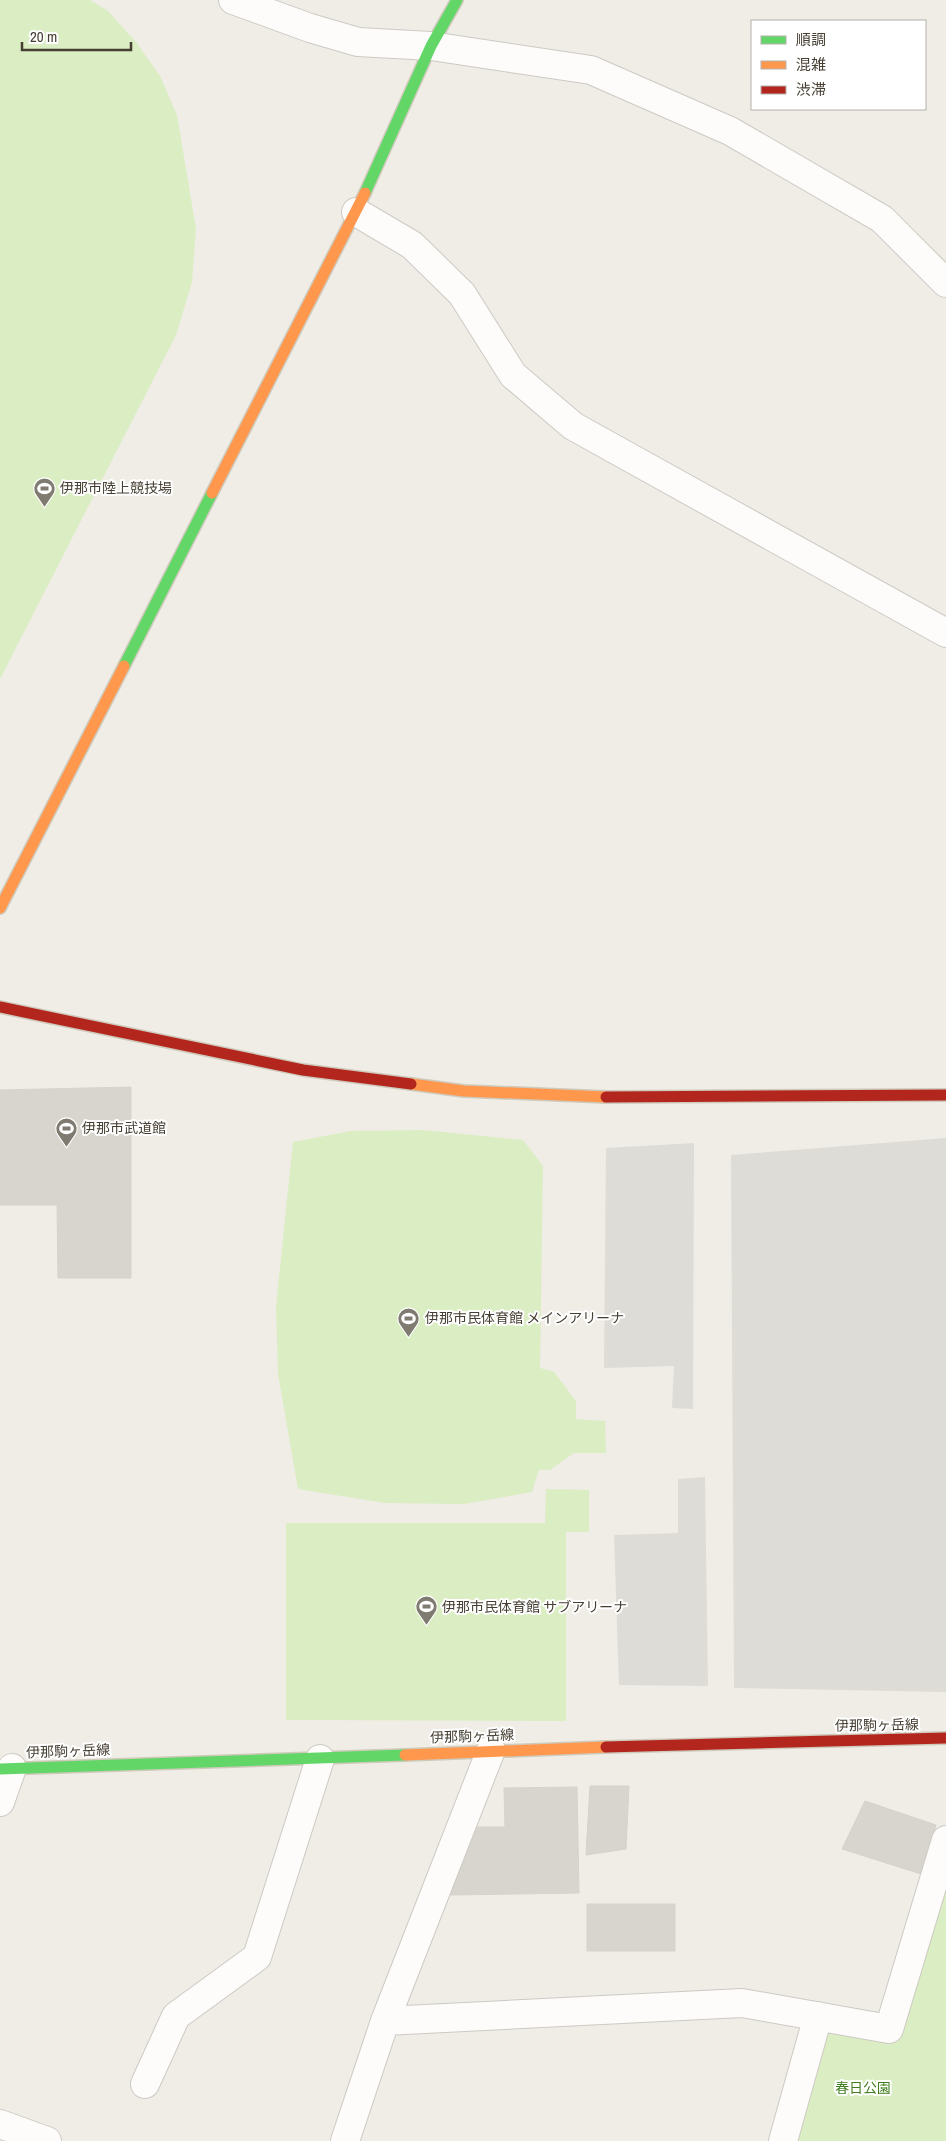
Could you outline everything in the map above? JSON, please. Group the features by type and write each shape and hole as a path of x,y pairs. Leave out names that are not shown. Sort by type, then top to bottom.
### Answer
{"street":[{"path":"233,0 310,28 358,42 431,46 591,70 730,131 882,219 946,283"},
{"path":"0,908 356,212 431,46 457,0"},
{"path":"356,212 412,245 462,294 513,375 573,426 946,633"},
{"path":"0,1007 303,1070 464,1091 600,1097 946,1095"},
{"name":"伊那駒ヶ岳線","path":"6,1768 320,1759 491,1750 946,1738"},
{"path":"346,2141 385,2021 491,1750"},
{"path":"144,2084 176,2016 257,1957 320,1759"},
{"path":"0,1802 6,1768"},
{"path":"385,2021 742,2003 889,2029 946,1840"},
{"path":"783,2141 818,2016"},
{"path":"0,2124 47,2141"}],"green space":[{"name":"伊那市陸上競技場","path":"0,0 90,0 108,11 136,42 160,76 177,115 196,229 192,282 176,335 0,679"},
{"name":"伊那市民体育館 メインアリーナ","path":"423,1130 523,1140 543,1166 540,1368 554,1372 576,1401 576,1419 605,1421 606,1453 574,1453 550,1470 539,1470 532,1492 464,1504 385,1503 298,1489 278,1374 276,1306 293,1142 351,1131"},
{"name":"伊那市民体育館 サブアリーナ","path":"546,1489 589,1490 589,1532 566,1532 566,1721 286,1720 286,1523 545,1523"},
{"name":"春日公園","path":"946,1871 946,2141 792,2141 824,2028 895,2039"}],"shaded area":[{"path":"946,1138 946,1692 734,1688 731,1155"},
{"path":"694,1143 693,1409 672,1408 674,1366 604,1368 606,1148"},
{"path":"705,1477 708,1686 619,1685 614,1535 678,1533 678,1479"}],"building":[{"name":"伊那市武道館","path":"131,1087 131,1278 58,1278 57,1205 0,1205 0,1090"},
{"path":"590,1786 629,1786 626,1849 586,1855"},
{"path":"577,1787 579,1893 451,1895 474,1827 505,1827 504,1788"},
{"path":"865,1801 936,1825 921,1874 842,1849"},
{"path":"587,1904 675,1904 675,1951 587,1951"}],"traffic: fast":[{"path":"365,193 431,46 457,0"},
{"path":"124,666 212,493"},
{"path":"0,1769 405,1755"}],"traffic: slow":[{"path":"212,493 365,193"},
{"path":"0,908 124,666"},
{"path":"411,1084 464,1091 606,1097"},
{"path":"405,1755 606,1747"}],"traffic: jam":[{"path":"0,1007 303,1070 411,1084"},
{"path":"606,1097 946,1095"},
{"path":"606,1747 946,1738"}],"place":[{"name":"伊那市陸上競技場","path":"44,507"},
{"name":"伊那市武道館","path":"66,1147"},
{"name":"伊那市民体育館 メインアリーナ","path":"409,1337"},
{"name":"伊那市民体育館 サブアリーナ","path":"426,1626"}]}
